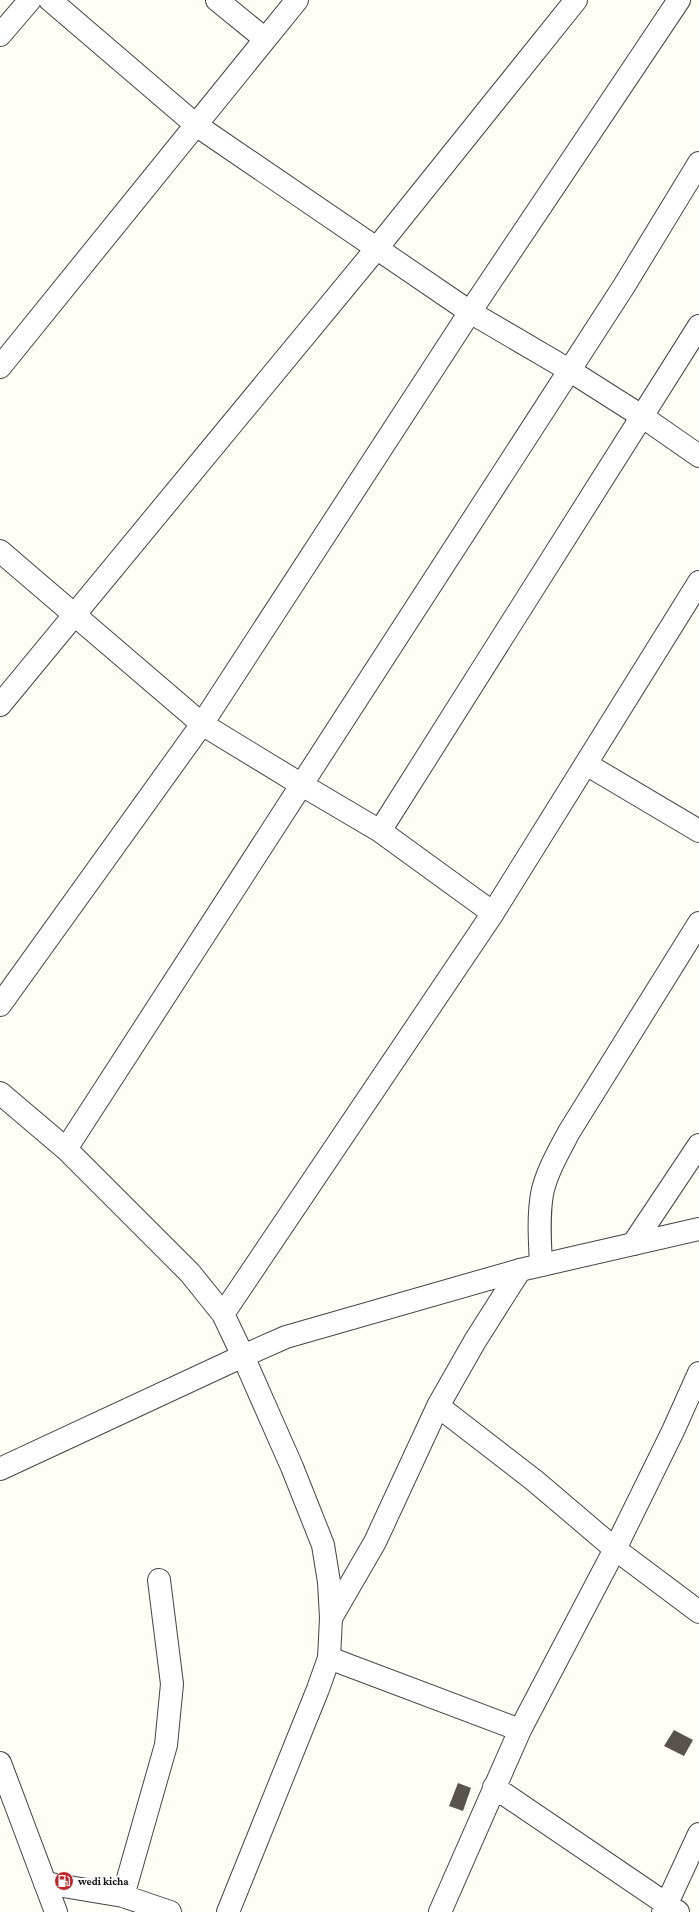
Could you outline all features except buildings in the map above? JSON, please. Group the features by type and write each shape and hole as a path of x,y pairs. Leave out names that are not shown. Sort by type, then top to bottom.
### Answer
{"street":[{"path":"0,35 30,0"},
{"path":"50,0 196,125 470,312 569,370 643,417 699,456"},
{"path":"217,0 265,39"},
{"path":"0,367 296,0"},
{"path":"0,705 377,248 576,0"},
{"path":"0,1005 202,724 470,312 679,0"},
{"path":"66,1149 624,286 699,163"},
{"path":"380,831 643,417 699,326"},
{"path":"0,551 202,724 380,831 493,913"},
{"path":"223,1314 493,913 699,582"},
{"path":"586,764 699,831"},
{"path":"331,1618 374,1542 438,1406 475,1341 531,1268 539,1222 542,1193 553,1164 569,1132 699,923"},
{"path":"0,1093 66,1149 190,1273 223,1314 292,1467 323,1545 329,1582 331,1618 329,1658 318,1689 228,1912"},
{"path":"633,1244 699,1145"},
{"path":"0,1470 286,1337 531,1268 699,1229"},
{"path":"440,1912 520,1730 615,1549 673,1432 699,1373"},
{"path":"438,1406 535,1481 615,1549 699,1612"},
{"path":"123,1896 166,1737 172,1684 159,1580"},
{"path":"329,1658 520,1730"},
{"path":"0,1763 56,1912"},
{"path":"494,1787 669,1909 699,1834"},
{"path":"45,1883 123,1896 170,1912"}],"place":[{"name":"wedi kicha","path":"64,1881"}]}
